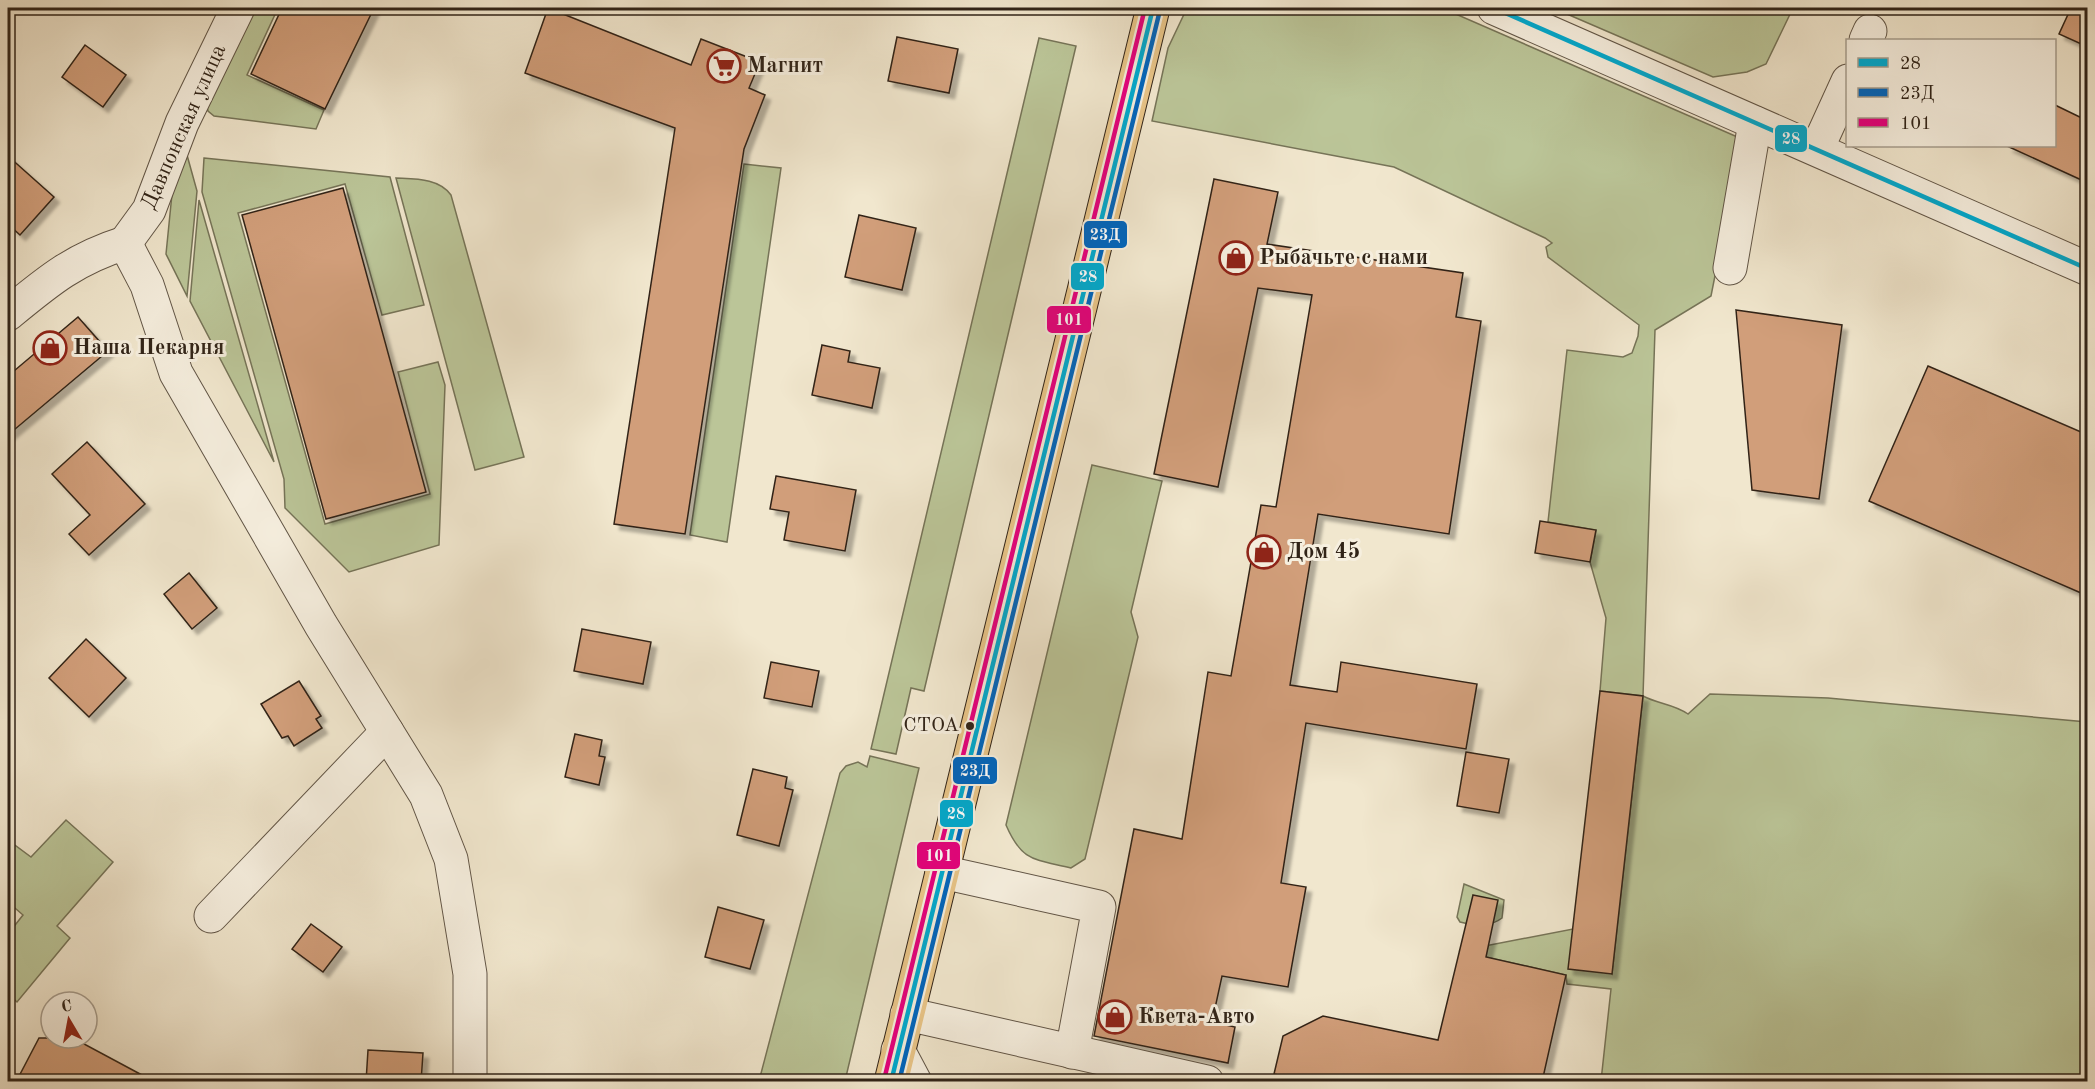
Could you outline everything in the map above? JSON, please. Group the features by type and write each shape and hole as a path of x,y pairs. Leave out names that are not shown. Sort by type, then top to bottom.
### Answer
{"main road":[{"path":"894,1066 1153,8"}],"street":[{"name":"Давпонская улица","path":"125,243 149,210 182,123 238,8"},
{"path":"1494,8 2088,269"},
{"path":"1816,149 1846,85"},
{"path":"1730,268 1755,123"},
{"path":"8,314 55,275 93,253 125,243 147,285 177,373 262,525 426,795 451,859 470,974 470,1082"},
{"path":"211,916 387,732"},
{"path":"942,872 1099,907 1072,1052"},
{"path":"907,1014 1207,1082"},
{"path":"894,1066 915,1082"}],"green space":[{"path":"253,8 278,8 247,75 324,110 316,129 214,116 208,111 206,103"},
{"path":"1187,8 1442,8 1742,139 1711,296 1655,330 1643,696 1600,691 1606,618 1590,562 1596,530 1548,522 1567,350 1623,357 1632,353 1639,325 1548,257 1546,247 1552,243 1545,238 1394,167 1152,121 1168,48"},
{"path":"1553,8 1793,8 1766,64 1747,72 1713,77"},
{"path":"1039,38 1076,46 924,691 911,688 896,754 871,749"},
{"path":"176,154 187,155 197,191 187,296 166,254"},
{"path":"204,158 390,177 424,305 382,315 345,184 238,213 325,524 430,494 398,372 438,362 445,385 439,545 349,572 285,508 284,479 202,192"},
{"path":"744,164 781,168 727,542 690,535"},
{"path":"396,178 433,182 446,189 451,195 524,457 475,470"},
{"path":"199,200 274,462 190,301"},
{"path":"1092,465 1162,481 1131,612 1138,637 1085,859 1071,868 1031,857 1018,846 1006,825"},
{"path":"1710,694 1828,698 2087,722 2087,1081 1601,1081 1611,989 1567,984 1566,975 1459,951 1573,929 1612,974 1643,696 1688,714"},
{"path":"870,756 919,768 845,1081 759,1081 840,773 846,766 858,762 867,767"},
{"path":"66,820 113,862 57,926 70,938 17,1002 8,994 8,934 23,915 8,902 8,840 31,857"},
{"path":"1464,884 1504,900 1502,918 1482,925 1460,922 1457,917"}],"building":[{"path":"282,8 374,8 325,109 251,74"},
{"path":"548,8 691,65 701,39 760,62 749,88 765,95 744,149 685,534 614,524 675,128 525,73"},
{"path":"2071,8 2088,8 2088,47 2059,34"},
{"path":"897,37 958,49 949,93 888,81"},
{"path":"85,45 126,75 103,107 62,77"},
{"path":"2056,105 2088,121 2088,183 2009,147 2056,147"},
{"path":"8,156 54,197 20,235 8,224"},
{"path":"1214,179 1278,192 1267,244 1463,273 1456,317 1481,321 1449,534 1318,514 1290,685 1337,692 1341,662 1477,684 1466,749 1306,723 1281,883 1306,887 1288,987 1222,976 1212,1022 1235,1027 1228,1063 1094,1036 1134,829 1182,839 1208,672 1231,676 1261,505 1276,507 1312,295 1258,288 1218,487 1154,474"},
{"path":"343,188 426,492 326,519 242,215"},
{"path":"859,215 916,228 902,290 845,277"},
{"path":"1736,310 1842,325 1819,499 1752,490"},
{"path":"78,317 108,351 8,435 8,376"},
{"path":"822,345 850,351 848,362 880,368 872,408 812,395"},
{"path":"1928,366 2088,435 2088,596 1869,501"},
{"path":"87,442 145,504 89,555 69,534 90,515 52,474"},
{"path":"776,476 856,490 845,551 784,540 789,512 770,509"},
{"path":"1540,521 1596,530 1590,562 1535,553"},
{"path":"189,573 217,608 192,629 164,594"},
{"path":"582,629 651,642 643,684 574,671"},
{"path":"86,639 126,678 89,717 49,678"},
{"path":"771,662 819,671 812,707 764,698"},
{"path":"299,681 321,716 316,719 322,728 294,746 288,736 282,738 261,704"},
{"path":"1600,691 1643,696 1612,974 1568,969"},
{"path":"575,734 602,740 599,756 605,757 599,785 565,777"},
{"path":"1466,752 1509,759 1499,813 1457,806"},
{"path":"753,769 787,777 785,788 793,790 779,846 737,835"},
{"path":"1473,895 1498,900 1486,957 1566,975 1542,1082 1309,1082 1274,1074 1283,1036 1323,1016 1438,1040"},
{"path":"718,907 764,920 750,969 705,957"},
{"path":"311,924 342,947 323,972 292,949"},
{"path":"39,1038 39,1050 95,1050 155,1082 16,1082"},
{"path":"368,1050 423,1053 421,1082 366,1082"}],"transit line":[{"name":"101","path":"884,1080 1145,8"},
{"name":"28","path":"891,1082 1153,8"},
{"name":"28","path":"1494,8 2088,269"},
{"name":"23Д","path":"899,1082 1160,10"}],"place":[{"name":"Магнит","path":"724,66"},
{"name":"Рыбачьте с нами","path":"1236,258"},
{"name":"Наша Пекарня","path":"50,348"},
{"name":"Дом 45","path":"1264,552"},
{"name":"СТОА","path":"970,726"},
{"name":"Квета-Авто","path":"1115,1017"}]}
